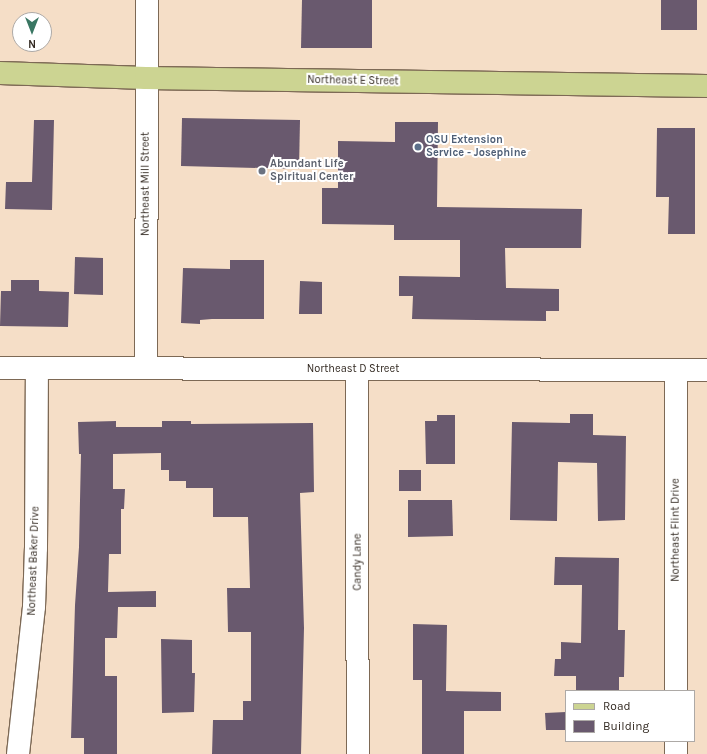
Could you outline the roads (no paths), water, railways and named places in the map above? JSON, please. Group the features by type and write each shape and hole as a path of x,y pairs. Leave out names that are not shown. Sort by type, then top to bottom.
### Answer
{"main road":[{"name":"Northeast E Street","path":"0,73 146,78 707,86"}],"street":[{"name":"Northeast Mill Street","path":"146,368 147,0"},
{"name":"Northeast D Street","path":"0,368 707,370"},
{"name":"Northeast Baker Drive","path":"18,754 36,563 37,368"},
{"name":"Candy Lane","path":"357,370 358,754"},
{"name":"Northeast Flint Drive","path":"676,370 676,690"},
{"path":"676,742 676,754"}],"place":[{"name":"OSU Extension Service - Josephine","path":"418,147"},
{"name":"Abundant Life Spiritual Center","path":"262,171"}]}
